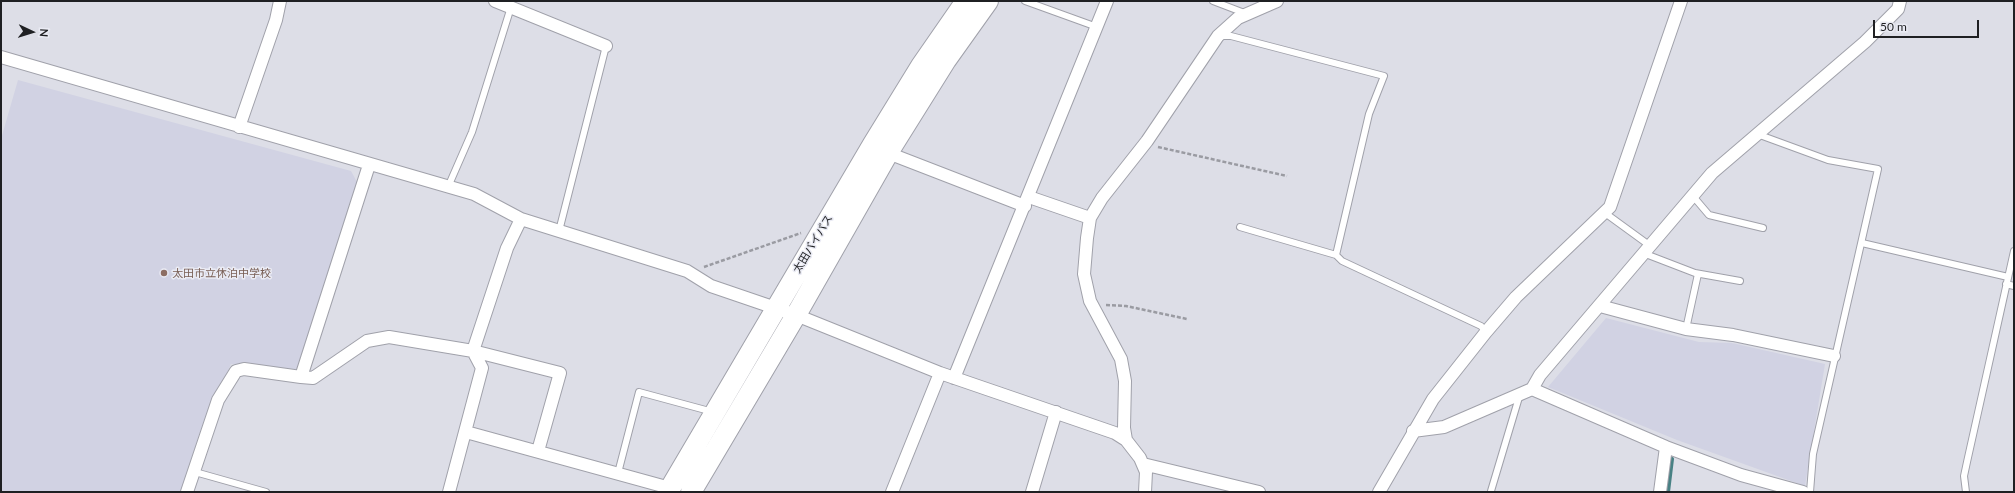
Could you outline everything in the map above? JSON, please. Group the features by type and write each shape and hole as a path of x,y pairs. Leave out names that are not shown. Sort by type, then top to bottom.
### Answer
{"highway":[{"name":"太田バイパス","path":"669,490 814,243 921,66 966,1"},
{"name":"太田バイパス","path":"691,492 796,315 888,153 946,60 988,1"}],"street":[{"path":"239,127 276,20 280,1"},
{"path":"495,1 606,46"},
{"path":"954,378 1107,1"},
{"path":"1126,440 1124,428 1125,381 1121,359 1092,304 1084,274 1086,238 1090,218 1102,198 1145,144 1218,36 1238,18 1277,1"},
{"path":"1379,492 1413,431 1433,399 1486,332 1516,297 1610,207 1620,184 1681,1"},
{"path":"1413,431 1444,427 1532,389 1540,375 1712,173 1865,42 1898,10 1900,1"},
{"path":"1,57 474,194 521,219 689,272 711,286 796,315 940,373 1115,433 1126,440 1143,464 1146,472 1145,492"},
{"path":"888,153 1027,201 1090,218"},
{"path":"301,377 369,164"},
{"path":"449,492 482,368 474,351 507,248 521,219"},
{"path":"1600,306 1686,329 1733,335 1834,356"},
{"path":"187,492 218,400 236,371 244,369 313,378 367,341 389,337 474,351 560,373 538,451"},
{"path":"892,492 940,373"},
{"path":"1532,389 1666,447 1741,475 1803,492"},
{"path":"1032,492 1056,412"},
{"path":"466,432 618,473 669,490"},
{"path":"1660,492 1666,447"},
{"path":"1143,464 1259,492"}],"lane":[{"path":"1025,1 1097,27"},
{"path":"1213,1 1248,14"},
{"path":"448,187 472,132 511,7"},
{"path":"1218,36 1231,36 1384,76 1369,114 1336,255"},
{"path":"559,231 606,46"},
{"path":"1757,133 1828,160 1878,169 1862,243 1834,356 1813,454 1810,492"},
{"path":"1692,195 1709,215 1763,228"},
{"path":"1605,213 1646,249 1698,274 1740,281"},
{"path":"1240,227 1336,255 1342,262 1481,326 1486,332"},
{"path":"1862,243 2008,277"},
{"path":"1966,492 1966,469 2014,252"},
{"path":"1686,329 1698,274"},
{"path":"2006,284 2014,286"},
{"path":"618,473 639,392 714,413"},
{"path":"1491,491 1520,394"},
{"path":"194,472 266,492"}],"path":[{"path":"1145,144 1287,176"},
{"path":"689,272 801,233 814,243"},
{"path":"1092,304 1126,306 1186,319"}],"shaded area":[{"name":"太田市立休泊中学校","path":"18,80 351,171 357,182 297,370 231,364 199,435 181,492 1,492 1,139"},
{"path":"1606,318 1699,342 1732,343 1825,364 1805,486 1677,440 1548,387"}],"waterway":[{"path":"1668,492 1672,459"}],"place":[{"name":"太田市立休泊中学校","path":"164,273"}]}
